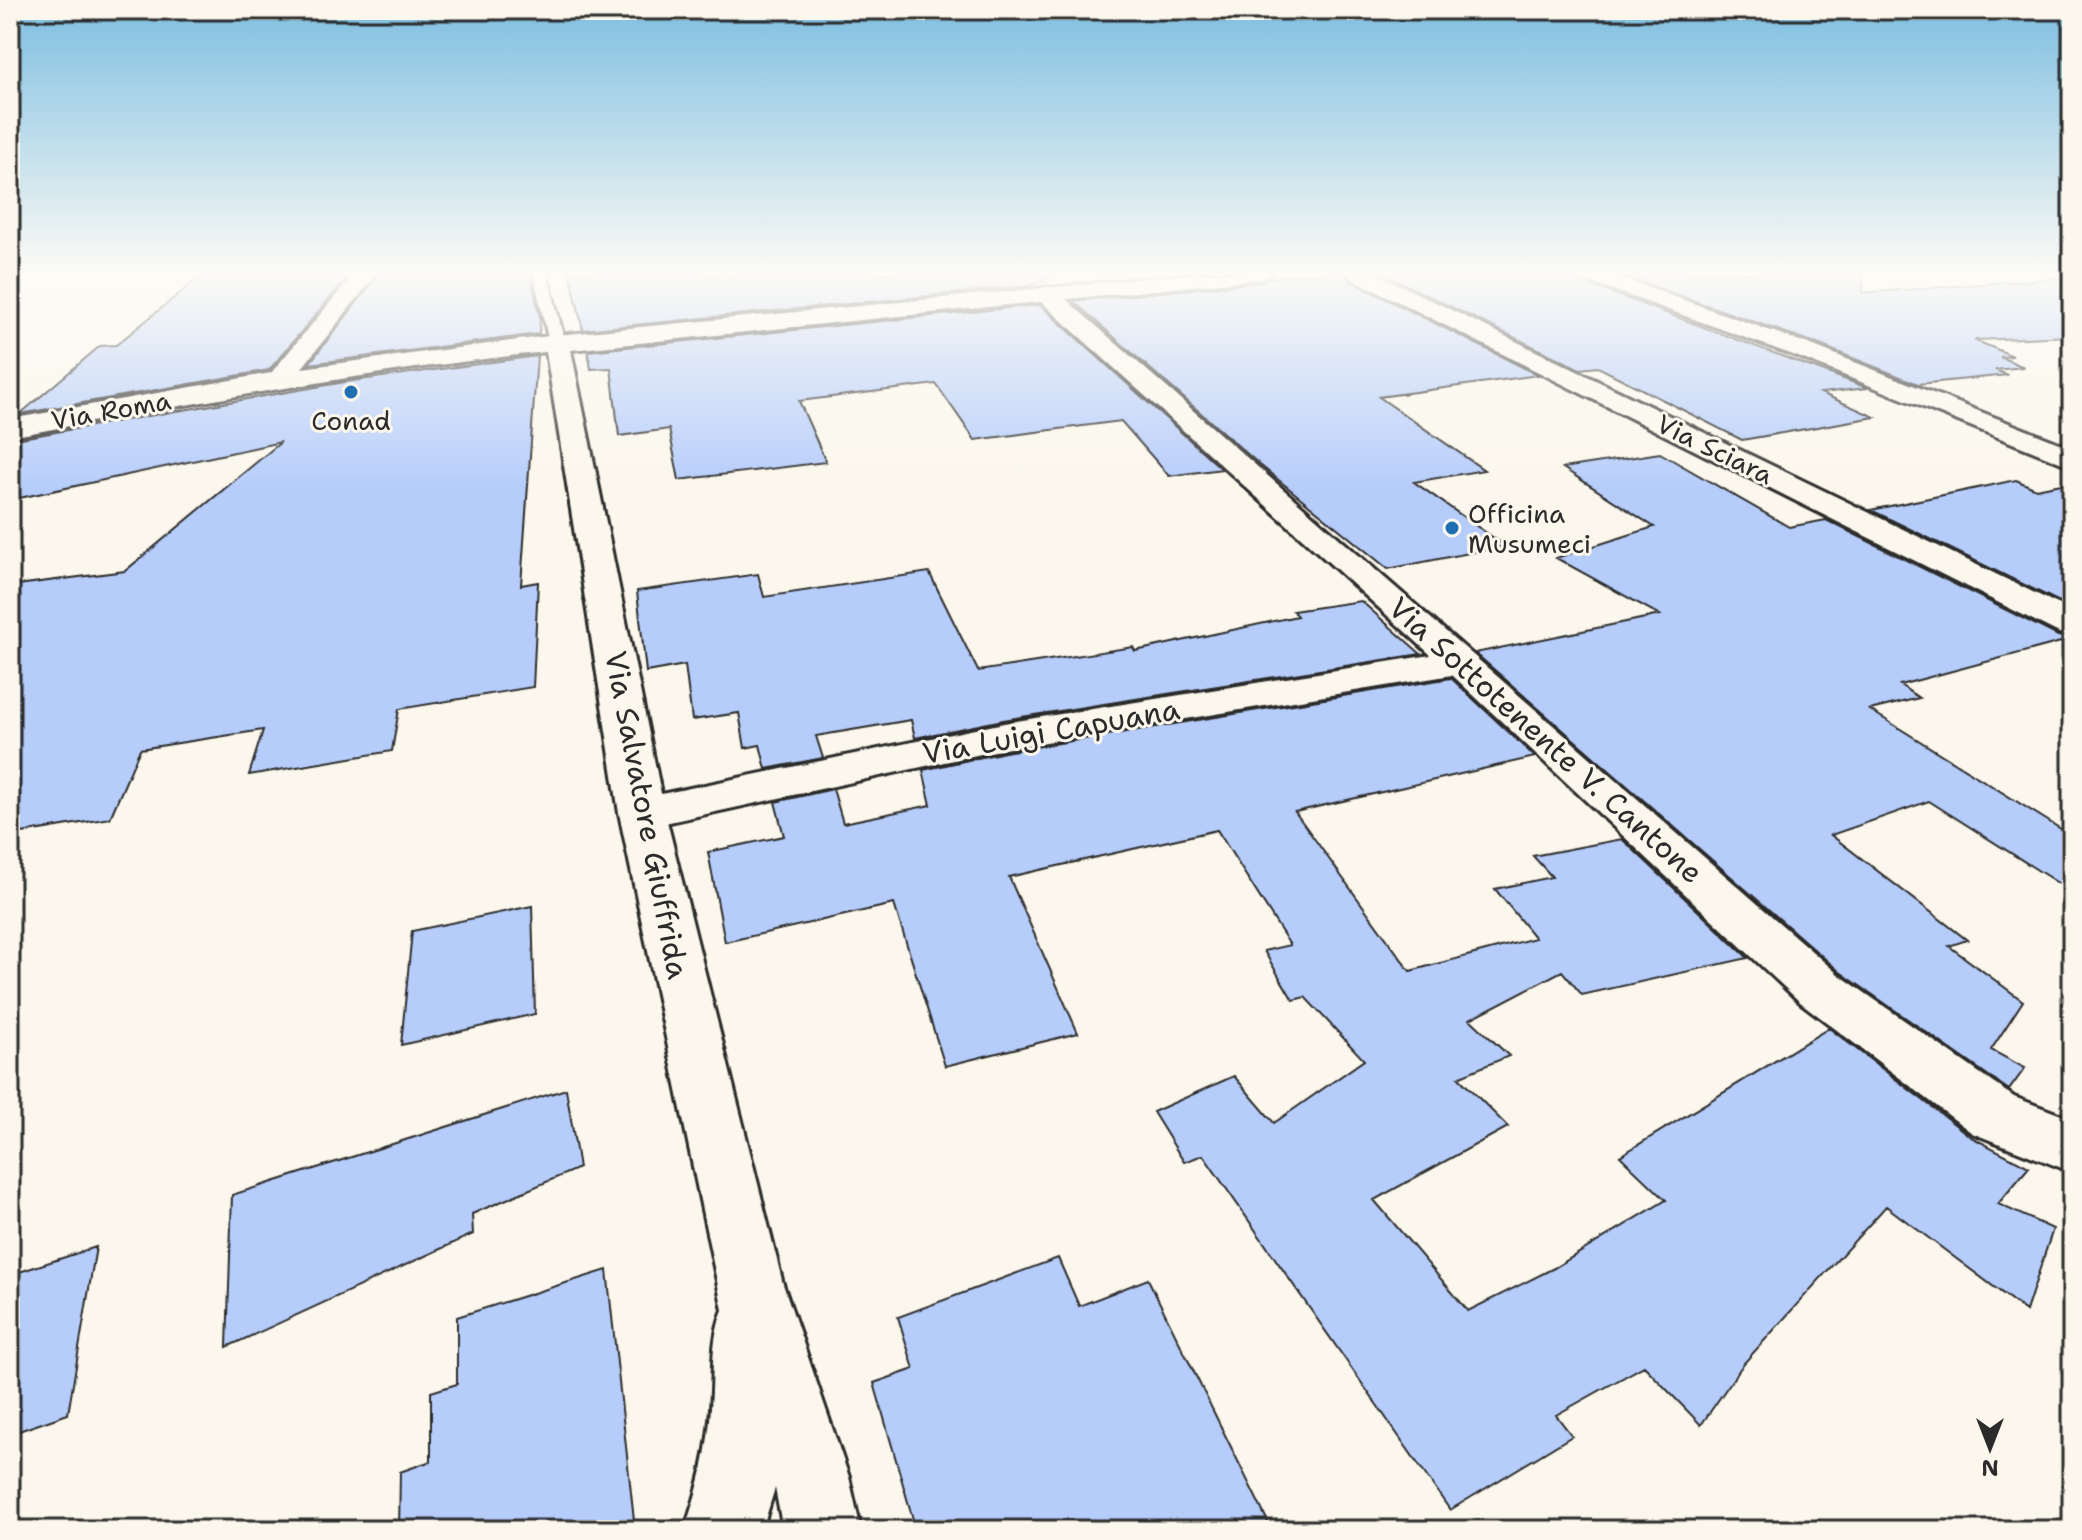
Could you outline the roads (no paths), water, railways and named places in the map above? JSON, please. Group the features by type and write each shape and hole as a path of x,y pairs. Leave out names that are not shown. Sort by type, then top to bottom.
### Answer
{"street":[{"path":"280,379 308,345"},
{"name":"Via Roma","path":"10,428 280,379 532,345"},
{"name":"Via Salvatore Giuffrida","path":"558,345 642,813 749,1284"},
{"name":"Via Sottotenente V. Cantone","path":"1103,345 1461,662 1819,988 1993,1115 2072,1146"},
{"name":"Via Sciara","path":"1505,345 2072,625"},
{"path":"1788,345 2072,458"},
{"name":"Via Luigi Capuana","path":"642,813 1004,736 1461,662"},
{"path":"723,1530 734,1503 750,1412 749,1284"},
{"path":"749,1284 811,1477 822,1530"}],"place":[{"name":"Conad","path":"351,392"},
{"name":"Officina Musumeci","path":"1452,528"}]}
